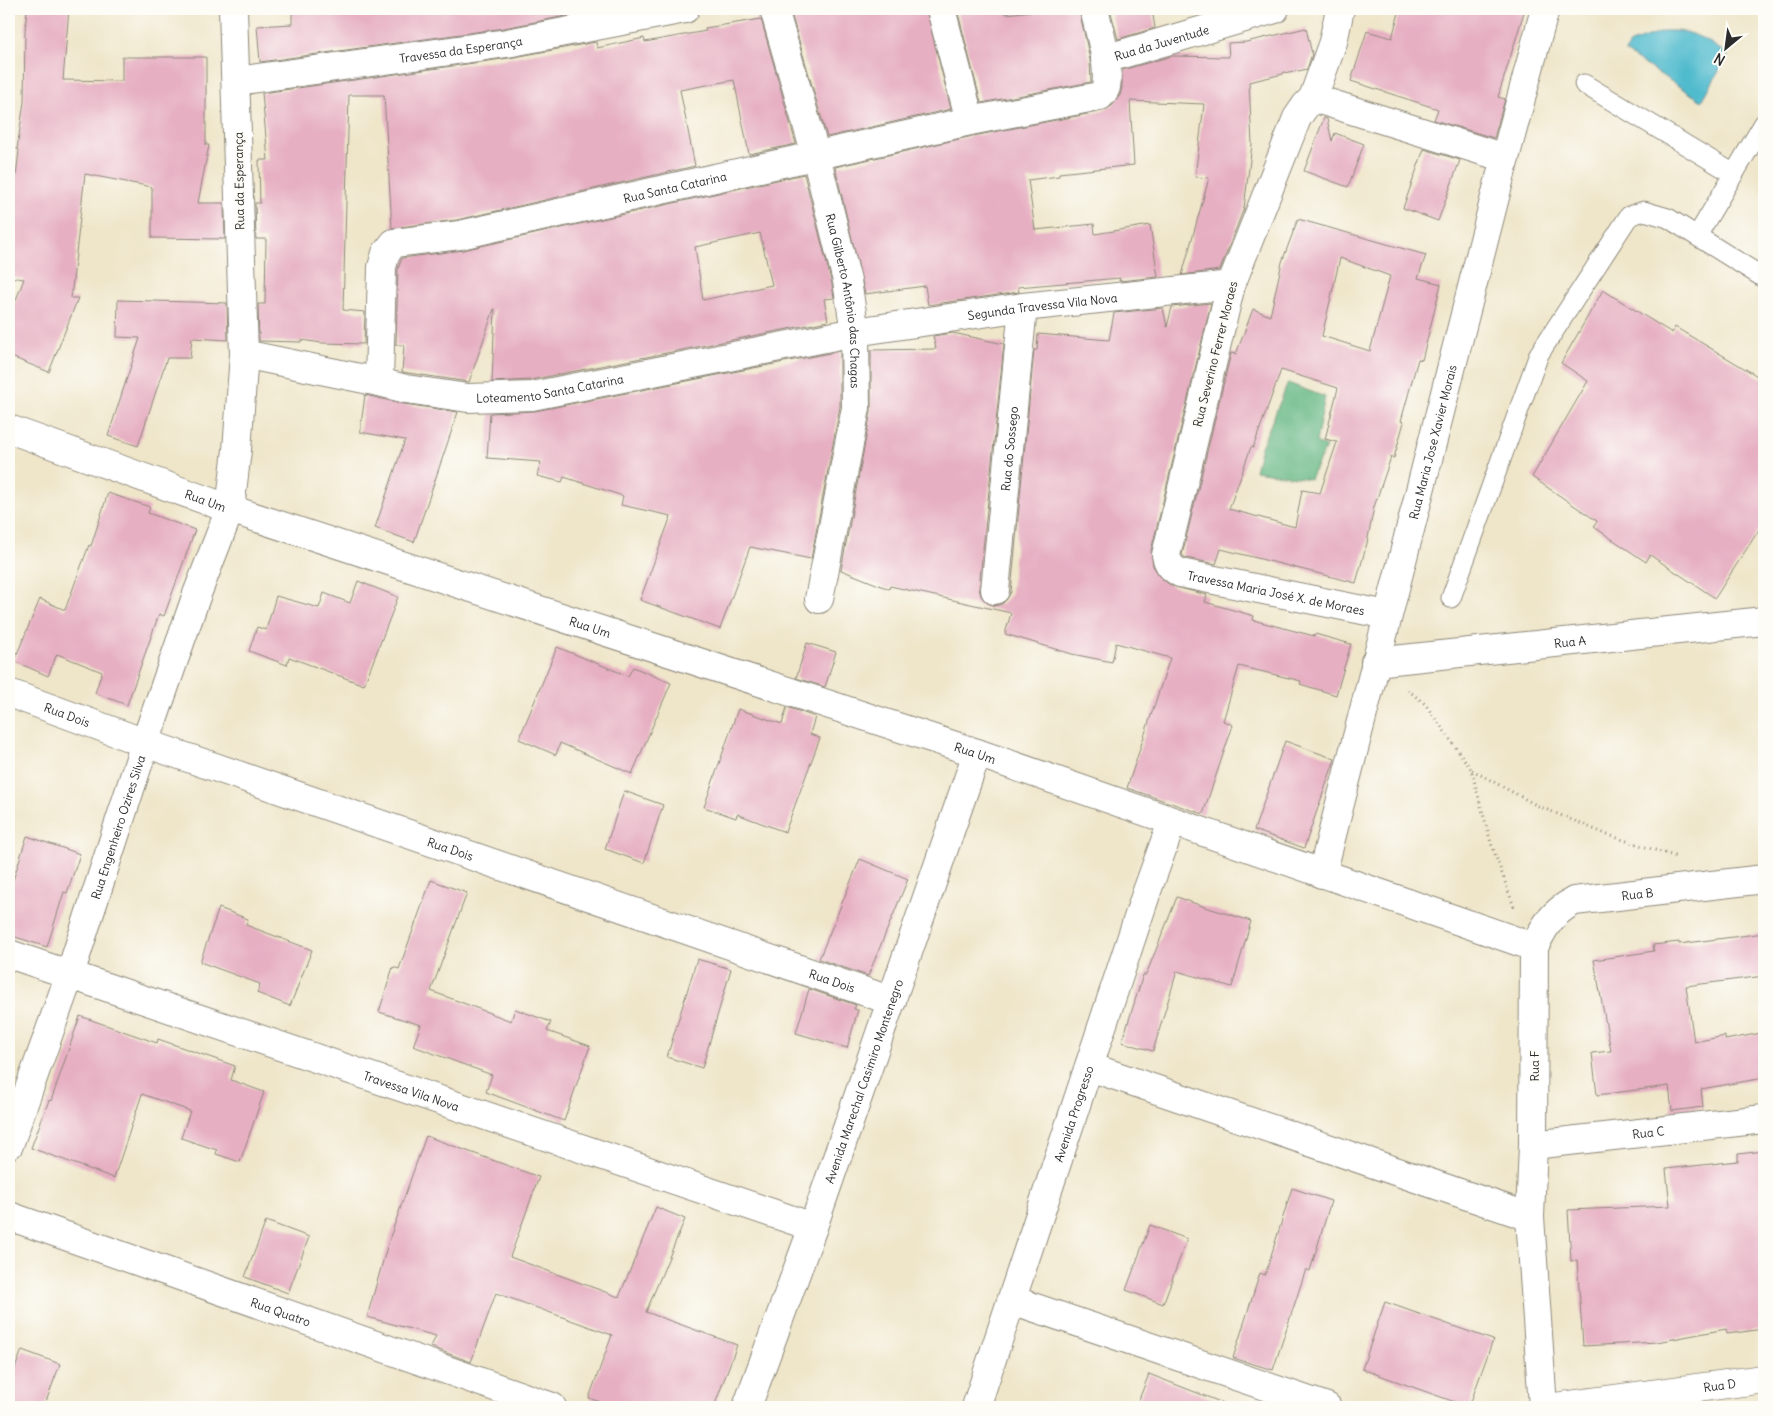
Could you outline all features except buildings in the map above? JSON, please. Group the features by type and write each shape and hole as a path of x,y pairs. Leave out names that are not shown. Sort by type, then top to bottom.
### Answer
{"street":[{"name":"Rua da Esperança","path":"230,509 237,450 244,354 234,9"},
{"name":"Travessa da Esperança","path":"237,81 507,43 684,9"},
{"name":"Rua Gilberto Antônio das Chagas","path":"774,9 816,156 847,281 855,332 856,408 820,598"},
{"path":"940,9 970,121"},
{"path":"1094,9 1105,59"},
{"name":"Rua da Juventude","path":"1105,59 1275,9"},
{"name":"Rua Severino Ferrer Moraes","path":"1168,563 1166,555 1231,286 1297,118 1313,98 1333,42 1340,9"},
{"name":"Rua Maria Jose Xavier Morais","path":"1322,874 1387,615 1545,9"},
{"name":"Rua Santa Catarina","path":"379,382 382,268 386,253 394,243 460,235 970,121 1094,98 1100,96 1105,91 1105,59"},
{"path":"1313,98 1505,158"},
{"name":"Segunda Travessa Vila Nova","path":"855,332 1023,307 1231,286"},
{"name":"Rua do Sossego","path":"995,590 1023,307"},
{"name":"Loteamento Santa Catarina","path":"244,354 379,382 406,390 468,398 532,396 855,332"},
{"name":"Rua Um","path":"9,429 230,509 977,753 1322,874"},
{"name":"Rua Engenheiro Ozires Silva","path":"9,1145 70,974 145,743 197,594 230,509"},
{"name":"Travessa Maria José X. de Moraes","path":"1168,563 1172,568 1180,572 1387,615"},
{"name":"Rua A","path":"1375,662 1764,621"},
{"name":"Rua Dois","path":"9,694 145,743 892,1001"},
{"name":"Avenida Marechal Casimiro Montenegro","path":"747,1407 813,1227 977,753"},
{"name":"Avenida Progresso","path":"976,1407 1147,891 1172,822"},
{"path":"1322,874 1534,947"},
{"name":"Rua B","path":"1534,947 1546,924 1560,909 1574,901 1764,879"},
{"name":"Rua F","path":"1534,947 1533,1145 1530,1217 1543,1407"},
{"name":"Travessa Vila Nova","path":"9,954 813,1227"},
{"path":"1090,1067 1530,1217"},
{"name":"Rua C","path":"1533,1145 1764,1118"},
{"name":"Rua Quatro","path":"9,1216 552,1407"},
{"path":"1012,1300 1327,1407"},
{"name":"Rua D","path":"1555,1407 1764,1379"}],"lane":[{"path":"1584,84 1734,174"},
{"path":"1697,236 1764,122"},
{"path":"1451,598 1539,354 1629,216 1644,212 1668,218 1764,278"}],"path":[{"path":"1375,662 1425,704 1472,770 1491,843 1520,926 1534,947"},
{"path":"1472,770 1536,805 1608,835 1682,858"}],"green space":[{"path":"1288,383 1325,397 1316,442 1326,447 1310,479 1255,471 1261,447"}],"water":[{"path":"1665,31 1692,34 1713,44 1728,55 1702,101 1625,52 1631,43"}]}
